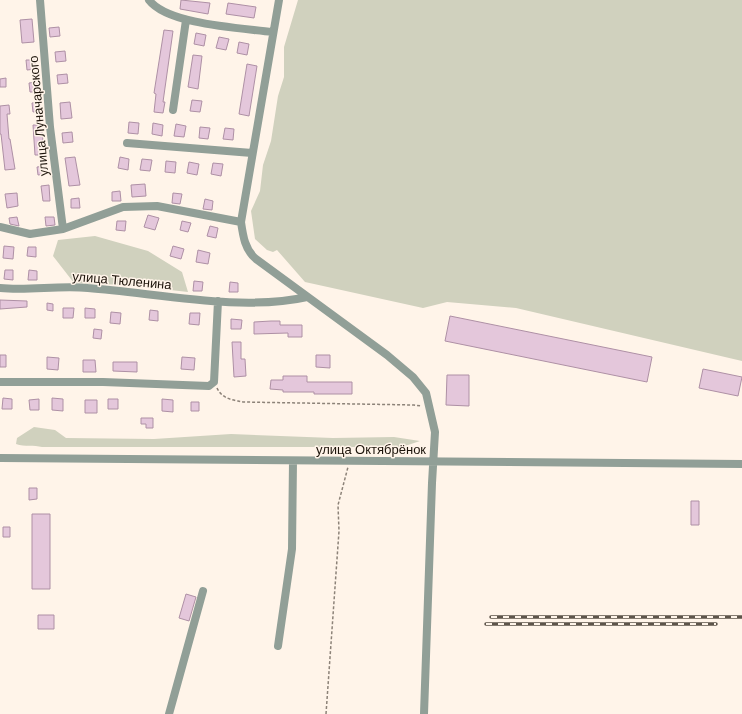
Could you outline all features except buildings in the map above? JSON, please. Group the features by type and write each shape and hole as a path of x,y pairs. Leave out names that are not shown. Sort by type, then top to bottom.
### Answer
{"street":[{"name":"улица Луначарского","path":"40,0 50,127 63,229"},
{"path":"149,0 166,14 186,20 272,32"},
{"path":"279,0 272,32 241,222 243,235 250,254 387,355 413,377 426,393 435,432 424,714"},
{"path":"173,110 186,20"},
{"path":"127,143 252,153"},
{"path":"0,227 11,232 30,234 63,229 123,207 157,206 241,222"},
{"name":"улица Тюленина","path":"0,288 86,287 218,301 292,300 307,297"},
{"path":"0,382 103,382 209,386 214,382 218,301"},
{"name":"улица Октябрёнок","path":"0,458 742,464"},
{"path":"278,646 292,549 293,461"},
{"path":"169,714 203,591"}],"path":[{"path":"214,382 219,393 230,400 243,402 414,405 430,408"},
{"path":"326,714 339,531 338,505 350,462"}],"green space":[{"path":"298,0 742,0 742,361 516,308 447,302 423,308 305,282 277,250 273,252 267,250 255,239 251,211 260,191 263,165 271,141 278,96 284,77 284,47"},
{"path":"95,236 148,251 182,272 188,292 127,285 74,283 53,256 58,240"},
{"path":"34,427 55,430 66,438 154,439 231,434 333,438 394,437 420,441 402,447 42,447 16,444 17,438"}],"railway":[{"path":"491,617 742,617"},
{"path":"486,624 716,624"}]}
